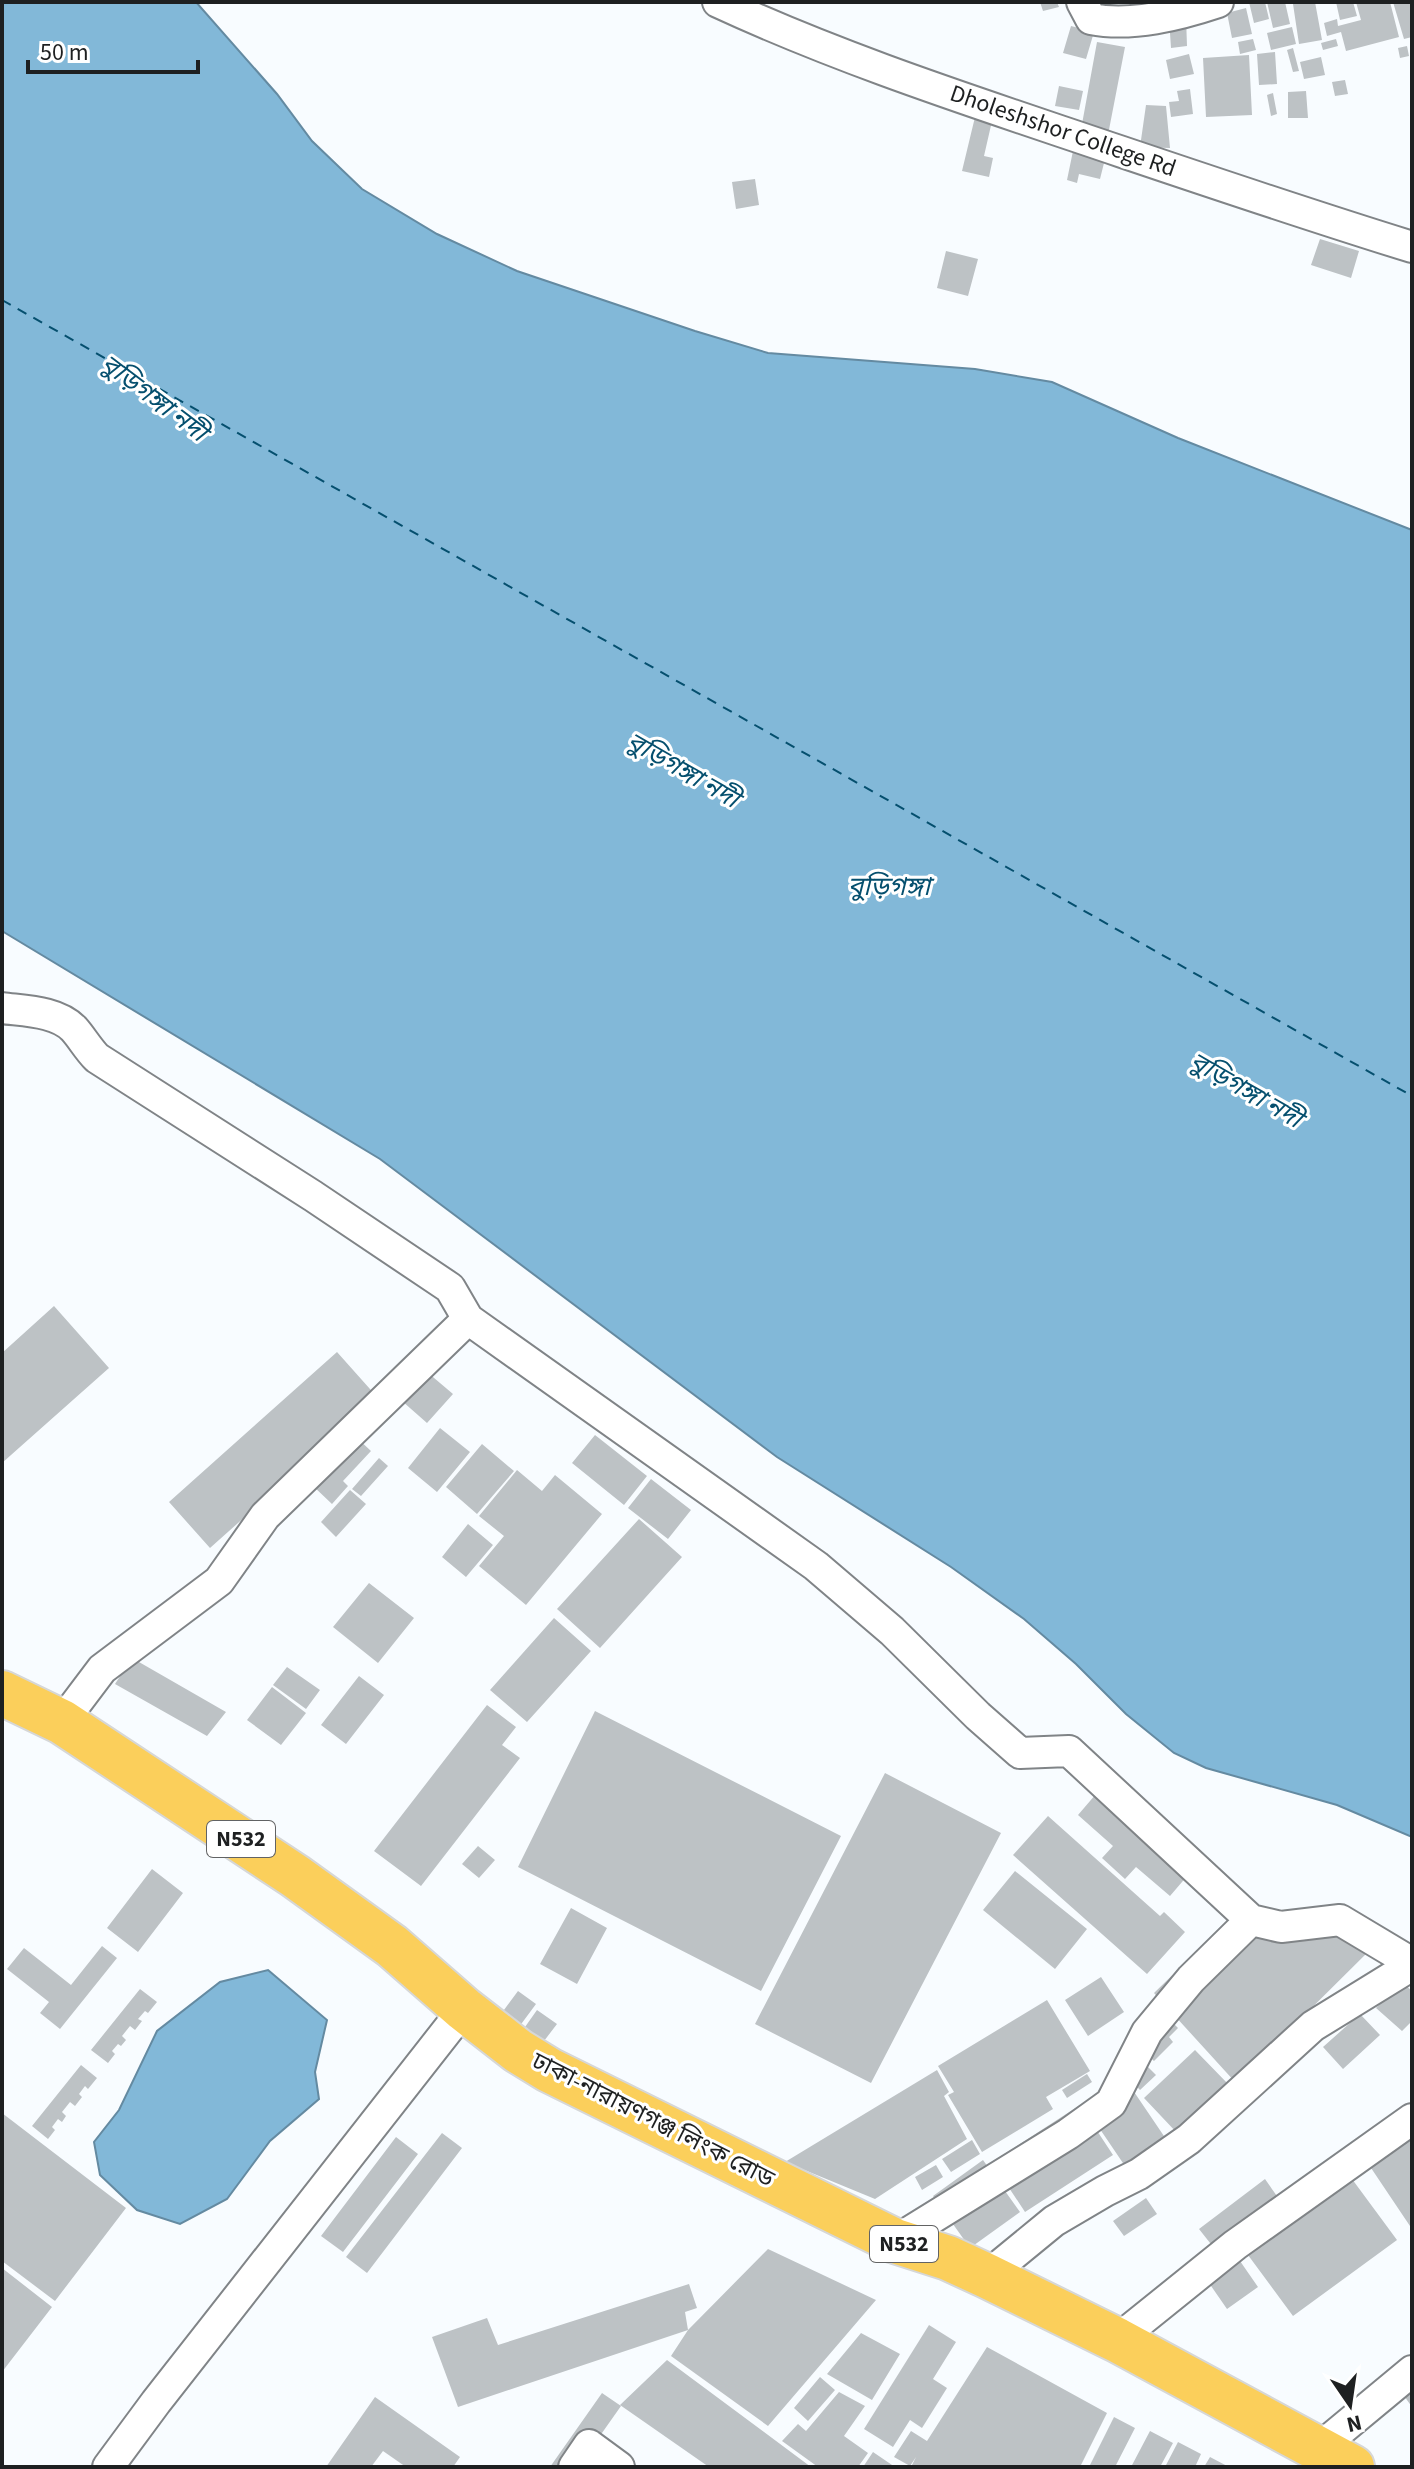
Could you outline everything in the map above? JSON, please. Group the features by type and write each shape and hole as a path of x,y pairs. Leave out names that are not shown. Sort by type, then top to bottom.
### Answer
{"highway":[{"name":"ঢাকা-নারায়ণগঞ্জ লিংক রোড","path":"2,1693 62,1722 295,1876 392,1946 518,2051 549,2070 895,2241 948,2258 1117,2340 1335,2458"}],"street":[{"name":"Dholeshshor College Rd","path":"718,2 980,104 1298,212 1412,247"},
{"path":"1082,2 1091,19 1109,22 1189,12 1218,2"},
{"path":"2,1008 63,1020 97,1058 450,1288 468,1319 816,1566 892,1631 1020,1753 1069,1751 1251,1920 1281,1927 1340,1920 1412,1964 1313,2026 1189,2139 1139,2174 1054,2221 987,2276"},
{"path":"62,1722 102,1669 219,1581 265,1516 468,1319"},
{"path":"895,2241 1068,2134 1111,2103 1147,2032 1191,1979 1251,1920"},
{"path":"108,2467 464,2009"},
{"path":"1117,2340 1235,2245 1412,2119"},
{"path":"1335,2458 1412,2371"},
{"path":"574,2467 589,2445 619,2467"}],"water":[{"name":"বুড়িগঙ্গা","path":"2,2 196,2 277,94 312,141 362,189 437,234 517,271 768,353 975,369 1052,382 1178,438 1412,530 1412,1837 1337,1805 1206,1768 1174,1753 1126,1714 1076,1664 1024,1619 951,1567 777,1457 380,1159 2,931"},
{"path":"268,1970 327,2020 315,2072 319,2099 270,2141 227,2199 180,2224 137,2210 100,2175 94,2142 119,2110 157,2031 220,1982"}],"building":[{"path":"1040,2 1057,2 1059,7 1043,11"},
{"path":"1249,2 1265,2 1269,19 1254,23"},
{"path":"1267,2 1285,2 1290,24 1273,28"},
{"path":"1315,2 1322,40 1299,44 1293,4"},
{"path":"1336,2 1353,2 1357,16 1340,20"},
{"path":"1356,2 1390,2 1399,37 1346,51 1341,32 1327,36 1324,23 1337,19 1338,26 1361,20"},
{"path":"1393,2 1412,2 1412,37 1404,39"},
{"path":"1246,8 1252,34 1232,38 1227,13"},
{"path":"1186,17 1187,46 1171,48 1169,18"},
{"path":"1071,26 1094,32 1086,59 1063,53"},
{"path":"1292,27 1296,44 1271,50 1267,33"},
{"path":"1253,39 1256,50 1240,54 1238,42"},
{"path":"1336,39 1338,46 1323,50 1321,43"},
{"path":"1097,42 1125,47 1107,140 1080,135"},
{"path":"1407,46 1409,56 1400,58 1398,48"},
{"path":"1293,48 1299,71 1293,72 1287,50"},
{"path":"1275,52 1277,84 1259,85 1257,54"},
{"path":"1189,54 1194,74 1170,79 1166,60"},
{"path":"1249,55 1252,115 1206,117 1203,58"},
{"path":"1321,57 1325,75 1304,79 1300,62"},
{"path":"1345,80 1348,94 1335,96 1332,82"},
{"path":"1059,86 1083,91 1079,110 1055,106"},
{"path":"1190,89 1193,114 1171,117 1169,102 1179,101 1177,91"},
{"path":"1306,91 1308,118 1288,118 1288,92"},
{"path":"1273,93 1277,114 1271,116 1267,95"},
{"path":"1146,105 1166,106 1170,148 1140,147"},
{"path":"975,117 992,121 984,156 993,158 989,177 962,171"},
{"path":"1073,151 1105,159 1100,179 1079,174 1077,183 1067,180"},
{"path":"755,179 759,205 736,209 732,182"},
{"path":"1320,239 1359,251 1351,278 1311,265"},
{"path":"946,251 978,259 968,296 937,288"},
{"path":"54,1306 109,1368 2,1463 2,1353"},
{"path":"337,1352 378,1398 210,1548 169,1502"},
{"path":"427,1372 453,1394 427,1423 402,1401"},
{"path":"440,1428 470,1452 437,1492 408,1468"},
{"path":"595,1435 647,1476 624,1505 572,1463"},
{"path":"356,1437 371,1451 343,1481 348,1486 332,1504 312,1485"},
{"path":"482,1444 514,1471 477,1514 446,1487"},
{"path":"379,1458 388,1466 361,1496 352,1489"},
{"path":"517,1470 542,1491 555,1475 602,1514 526,1605 479,1566 504,1536 479,1516"},
{"path":"651,1479 691,1510 668,1539 628,1508"},
{"path":"350,1490 366,1504 336,1537 321,1522"},
{"path":"639,1519 682,1557 600,1648 557,1609"},
{"path":"468,1524 493,1545 466,1577 442,1557"},
{"path":"369,1583 414,1618 378,1663 333,1627"},
{"path":"554,1618 591,1651 527,1722 490,1690"},
{"path":"132,1658 226,1712 207,1736 115,1684"},
{"path":"287,1667 320,1690 306,1709 273,1685"},
{"path":"359,1676 384,1695 346,1744 321,1725"},
{"path":"272,1687 306,1713 281,1745 247,1720"},
{"path":"487,1705 516,1727 502,1745 520,1758 421,1886 374,1851"},
{"path":"595,1711 841,1836 761,1991 518,1867"},
{"path":"885,1773 1001,1833 871,2083 755,2024"},
{"path":"1096,1794 1188,1875 1170,1896 1136,1867 1125,1879 1102,1858 1113,1846 1078,1815"},
{"path":"1048,1816 1160,1916 1164,1912 1185,1932 1147,1974 1013,1855"},
{"path":"478,1846 495,1860 479,1878 462,1864"},
{"path":"152,1869 183,1893 138,1952 107,1928"},
{"path":"1015,1871 1087,1929 1055,1969 983,1910"},
{"path":"571,1908 607,1928 577,1984 540,1964"},
{"path":"1310,1910 1373,1947 1236,2083 1154,1993 1237,1912 1268,1916"},
{"path":"102,1946 117,1958 60,2029 40,2013 49,2002 7,1969 24,1948 71,1985"},
{"path":"1101,1977 1124,2012 1088,2036 1065,2000"},
{"path":"1401,1981 1412,1991 1412,2021 1402,2031 1376,2008"},
{"path":"140,1989 157,2002 138,2019 142,2021 135,2030 130,2026 122,2036 126,2040 112,2051 115,2054 108,2063 91,2050"},
{"path":"518,1991 536,2004 519,2027 501,2014"},
{"path":"1047,2000 1090,2071 1046,2097 1053,2109 982,2152 948,2095 954,2092 938,2066"},
{"path":"537,2010 557,2024 544,2041 525,2027"},
{"path":"1160,2010 1178,2028 1169,2037 1173,2042 1154,2061 1131,2040"},
{"path":"1360,2014 1380,2035 1343,2069 1323,2047"},
{"path":"1195,2050 1230,2086 1178,2134 1144,2098"},
{"path":"1135,2054 1156,2075 1140,2090 1120,2069"},
{"path":"81,2065 97,2078 88,2089 85,2086 75,2106 70,2102 62,2112 66,2116 62,2122 58,2119 48,2139 32,2126"},
{"path":"937,2070 949,2092 944,2096 967,2139 875,2199 785,2162"},
{"path":"1087,2074 1092,2082 1067,2098 1062,2090"},
{"path":"1126,2080 1168,2142 1127,2169 1085,2107"},
{"path":"1080,2105 1113,2155 1025,2212 992,2162"},
{"path":"2,2113 126,2208 55,2301 2,2261"},
{"path":"442,2133 462,2148 367,2273 346,2257"},
{"path":"1412,2133 1412,2229 1365,2159"},
{"path":"396,2137 418,2154 343,2252 321,2236"},
{"path":"972,2140 980,2154 951,2172 942,2159"},
{"path":"983,2160 1020,2212 970,2248 933,2196"},
{"path":"936,2165 943,2177 922,2190 915,2177"},
{"path":"1265,2179 1279,2199 1214,2248 1199,2229"},
{"path":"1352,2179 1397,2240 1293,2316 1248,2255"},
{"path":"1146,2198 1157,2214 1124,2236 1113,2221"},
{"path":"768,2249 876,2300 768,2426 671,2356 688,2330"},
{"path":"1240,2261 1258,2287 1227,2309 1209,2283"},
{"path":"2,2268 52,2307 2,2372"},
{"path":"689,2284 697,2308 685,2312 688,2330 458,2407 432,2337 487,2318 498,2345"},
{"path":"929,2325 956,2342 933,2379 947,2388 922,2428 910,2420 893,2447 864,2429"},
{"path":"861,2333 900,2354 872,2400 827,2374"},
{"path":"987,2347 1107,2413 1080,2467 911,2467 916,2457 910,2466 894,2457 911,2431 927,2441"},
{"path":"667,2360 811,2467 709,2467 620,2405"},
{"path":"820,2377 835,2390 808,2421 794,2408"},
{"path":"1412,2385 1412,2407 1402,2393"},
{"path":"839,2392 865,2406 844,2436 868,2453 858,2467 818,2467 782,2441 798,2424 806,2431"},
{"path":"602,2393 621,2406 578,2467 550,2467"},
{"path":"375,2397 460,2457 453,2467 406,2467 383,2451 371,2467 326,2467"},
{"path":"1114,2417 1135,2428 1115,2467 1089,2467"},
{"path":"1150,2431 1173,2443 1160,2467 1131,2467"},
{"path":"1178,2442 1201,2454 1195,2467 1165,2467"},
{"path":"873,2452 895,2467 863,2467"},
{"path":"1210,2457 1229,2467 1204,2467"}],"ferry route":[{"path":"2,300 1412,1096"}],"water label":[{"name":"বুড়িগঙ্গা নদী","path":"154,398"},
{"name":"বুড়িগঙ্গা নদী","path":"683,770"},
{"name":"বুড়িগঙ্গা নদী","path":"1246,1090"}]}
